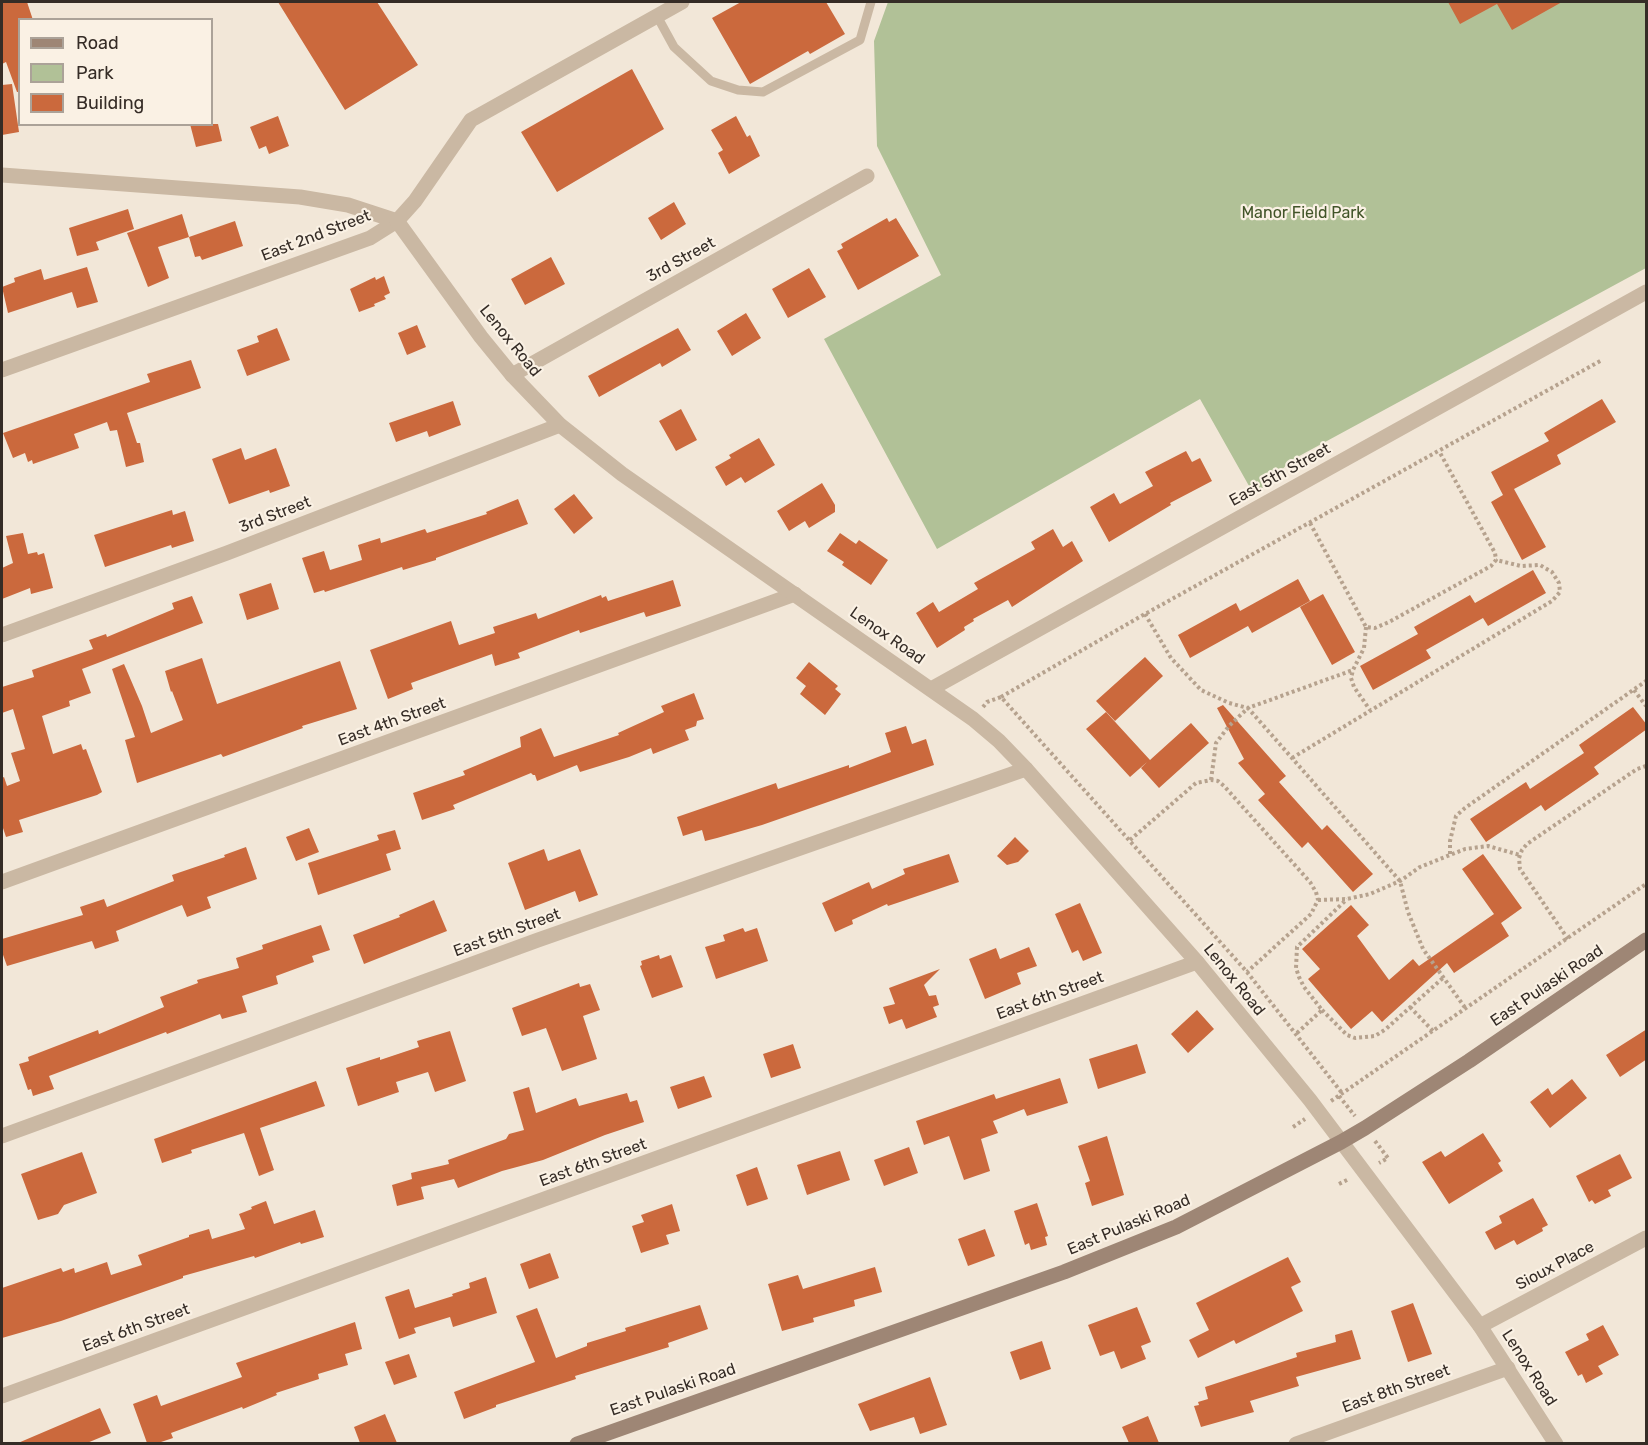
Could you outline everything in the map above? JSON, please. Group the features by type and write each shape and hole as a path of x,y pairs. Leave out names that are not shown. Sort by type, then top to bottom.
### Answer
{"main road":[{"name":"East Pulaski Road","path":"577,1443 1064,1272 1176,1227 1341,1142 1469,1061 1647,940"}],"street":[{"name":"East 2nd Street","path":"2,370 370,238 397,221 415,201 471,120 682,2"},
{"path":"2,175 300,197 348,205 397,221"},
{"name":"3rd Street","path":"512,375 867,176"},
{"name":"Lenox Road","path":"397,221 481,337 512,375 560,425 622,474 973,719 999,741 1026,769 1197,962 1310,1100 1480,1326 1556,1443"},
{"name":"East 5th Street","path":"931,689 1647,292"},
{"name":"3rd Street","path":"2,635 560,425"},
{"name":"East 4th Street","path":"2,882 795,594"},
{"name":"East 5th Street","path":"2,1136 538,940 1026,769"},
{"name":"East 6th Street","path":"2,1396 1197,962"},
{"name":"Sioux Place","path":"1480,1326 1647,1238"},
{"name":"East 8th Street","path":"1296,1443 1508,1368"}],"lane":[{"path":"657,16 674,47 711,81 738,90 763,92 860,40 871,2"}],"path":[{"path":"987,702 1001,697 1145,614 1602,360"},
{"path":"1366,627 1375,628 1389,622 1491,566 1496,560 1495,553 1439,451"},
{"path":"1310,523 1366,627 1364,648 1353,670 1352,678 1354,687 1370,710"},
{"path":"1292,758 1552,601 1560,592 1559,583 1552,572 1540,565 1521,566 1496,560"},
{"path":"1145,614 1171,658 1201,690 1229,703 1248,708 1400,881 1416,934 1423,949 1466,1009"},
{"path":"1211,780 1216,743 1229,726 1248,708 1353,670"},
{"path":"1450,854 1450,841 1456,816 1465,808 1647,681"},
{"path":"1634,690 1647,706"},
{"path":"1001,697 1247,972 1297,1033 1340,1095 1647,884"},
{"path":"1568,939 1520,869 1520,855 1527,844 1637,769 1647,766"},
{"path":"1130,840 1196,783 1211,780 1224,786 1310,882 1318,900 1311,914 1247,972"},
{"path":"1318,900 1347,899 1370,894 1400,881 1420,867 1465,849 1488,846 1520,855"},
{"path":"1347,899 1297,947 1296,968 1304,987 1322,1010 1347,1035 1355,1038 1375,1036 1386,1029 1443,978"},
{"path":"1410,1007 1432,1031"},
{"path":"1297,1033 1322,1010"}],"green space":[{"name":"Manor Field Park","path":"888,2 1646,2 1646,268 1290,461 1269,484 1253,493 1200,399 937,549 824,339 941,275 877,146 874,41"}],"building":[{"path":"2,2 27,2 32,18 18,18 18,92 6,62 2,64"},
{"path":"278,2 377,2 418,65 345,110"},
{"path":"741,2 826,2 845,34 810,54 808,51 750,84 712,18"},
{"path":"1448,2 1562,2 1512,30 1497,4 1460,24"},
{"path":"632,69 664,129 557,192 521,132"},
{"path":"12,84 19,132 2,135 2,85"},
{"path":"278,116 289,146 269,154 266,146 259,149 250,127"},
{"path":"736,116 747,137 750,135 760,156 729,174 718,153 723,150 711,130"},
{"path":"218,124 222,141 196,147 191,126"},
{"path":"674,202 686,224 661,240 648,218"},
{"path":"128,209 134,229 96,242 99,250 77,256 69,228"},
{"path":"182,214 189,237 158,247 169,278 148,287 127,233"},
{"path":"887,218 889,222 896,218 919,256 858,290 837,251 843,248 841,244"},
{"path":"235,221 243,246 202,260 200,256 195,257 189,237"},
{"path":"551,257 565,284 525,305 511,279"},
{"path":"87,267 98,302 77,308 72,292 8,313 2,287 15,282 14,278 41,269 44,280"},
{"path":"809,268 826,297 788,318 772,289"},
{"path":"384,276 390,293 384,296 386,299 359,312 350,289 375,277 376,280"},
{"path":"746,313 761,338 732,356 717,331"},
{"path":"417,325 426,347 407,355 398,333"},
{"path":"277,328 290,360 247,376 237,350 259,342 257,336"},
{"path":"678,328 691,350 662,367 660,363 599,397 588,376"},
{"path":"191,360 201,388 127,413 137,443 140,443 144,462 126,467 117,430 110,431 107,422 74,434 79,448 33,464 32,460 28,462 25,453 13,458 3,433 150,382 147,374"},
{"path":"1602,399 1616,422 1557,455 1561,464 1514,489 1546,547 1522,560 1491,502 1503,495 1491,472 1549,441 1544,433"},
{"path":"453,401 461,425 429,437 427,431 396,442 389,423"},
{"path":"681,409 697,440 676,451 659,421"},
{"path":"759,438 775,465 745,483 741,477 726,486 715,467 731,458 729,455"},
{"path":"241,448 245,460 276,448 290,486 270,493 269,490 229,504 212,459"},
{"path":"1186,451 1192,462 1200,458 1212,481 1170,503 1171,505 1109,542 1090,507 1114,493 1120,504 1153,486 1145,472"},
{"path":"822,483 835,505 835,512 809,528 805,521 789,531 777,511"},
{"path":"574,494 593,518 574,534 554,509"},
{"path":"518,499 528,524 436,558 436,560 403,570 402,567 325,592 324,590 314,593 302,558 324,551 330,570 362,560 358,545 380,538 381,543 425,529 427,533 487,514 486,512"},
{"path":"172,510 173,515 185,511 194,541 172,548 171,545 105,567 94,535"},
{"path":"1053,529 1063,547 1072,541 1083,561 1012,607 1008,600 973,619 974,621 964,627 965,630 937,648 916,613 933,602 939,612 978,589 974,583 1035,549 1031,542"},
{"path":"23,533 28,554 44,553 53,588 31,594 30,588 2,599 2,568 13,563 6,536"},
{"path":"840,533 856,544 859,540 888,560 871,585 842,565 844,562 827,551"},
{"path":"1533,570 1546,593 1488,626 1483,618 1426,650 1431,658 1373,690 1360,666 1418,634 1414,627 1470,595 1475,603"},
{"path":"1298,579 1310,601 1252,633 1248,626 1190,658 1178,635 1236,603 1240,611"},
{"path":"673,580 681,606 646,617 644,612 580,633 579,630 518,653 520,658 495,666 492,654 411,683 413,689 388,699 370,650 451,621 459,645 495,633 493,627 536,613 538,619 601,595 602,598 606,596 608,601"},
{"path":"271,583 279,609 247,620 239,594"},
{"path":"1323,594 1355,652 1332,665 1300,607"},
{"path":"192,596 203,623 82,669 91,693 69,701 70,706 42,716 53,754 81,744 83,750 86,749 102,792 19,820 23,832 6,837 2,825 2,778 4,777 7,786 20,781 11,753 25,749 13,709 2,713 2,687 34,677 32,670 93,649 89,640 106,634 107,637 174,609 172,603"},
{"path":"1145,657 1163,676 1115,721 1096,701"},
{"path":"202,658 217,704 340,661 357,709 302,726 303,728 223,757 221,754 137,783 125,740 135,737 112,669 124,664 151,733 183,720 165,671"},
{"path":"809,662 838,686 835,689 841,694 825,715 800,694 806,686 796,678"},
{"path":"694,693 704,719 697,721 696,726 685,730 689,740 653,754 651,748 580,772 577,765 537,781 535,775 531,773 453,805 455,809 422,820 413,793 465,775 463,771 521,747 520,737 541,728 554,757 619,735 618,733 664,712 661,706"},
{"path":"1223,705 1286,776 1279,782 1322,830 1327,825 1373,874 1353,892 1308,842 1302,848 1258,800 1265,794 1238,763 1244,759 1217,708"},
{"path":"1633,707 1647,725 1647,729 1594,767 1599,774 1545,811 1541,805 1486,842 1470,819 1526,782 1530,789 1584,753 1579,745"},
{"path":"1106,712 1150,760 1191,723 1209,743 1159,788 1141,768 1147,762 1130,777 1086,729"},
{"path":"906,726 912,744 926,739 934,765 762,825 717,838 705,841 702,830 683,836 677,817 776,783 778,789 849,765 849,768 891,752 885,733"},
{"path":"309,828 319,852 296,861 286,837"},
{"path":"395,830 401,849 386,854 391,870 318,895 308,863 379,840 377,835"},
{"path":"1015,837 1029,851 1018,862 1007,865 997,856"},
{"path":"246,847 257,879 207,897 211,908 187,917 182,905 116,931 119,941 95,949 92,941 7,966 2,952 2,939 83,915 80,907 104,899 107,907 174,881 172,875 225,857 224,855"},
{"path":"544,849 548,861 580,849 598,895 579,902 575,891 525,910 508,863"},
{"path":"949,854 959,882 888,906 887,904 852,920 853,924 835,932 822,903 869,882 872,889 905,874 903,869"},
{"path":"1483,854 1522,908 1501,923 1509,936 1454,973 1447,963 1382,1022 1372,1011 1351,1029 1308,979 1320,969 1302,949 1351,905 1369,925 1357,936 1389,980 1413,959 1419,966 1494,914 1462,869"},
{"path":"434,900 447,931 364,964 353,935 400,917 399,915"},
{"path":"1080,903 1102,953 1083,961 1078,950 1072,953 1055,914"},
{"path":"321,925 330,950 312,956 314,962 276,976 278,984 242,996 247,1012 222,1019 220,1014 167,1034 166,1032 49,1076 54,1089 33,1096 31,1089 28,1090 19,1064 29,1061 28,1057 98,1030 99,1034 164,1007 160,997 198,983 197,980 239,968 236,958 263,949 262,945"},
{"path":"743,928 745,932 757,928 768,961 716,979 705,947 725,941 723,935"},
{"path":"1029,947 1037,966 1017,973 1021,984 985,999 969,959 996,948 1000,959"},
{"path":"659,955 660,959 671,955 683,987 652,998 640,966 641,961"},
{"path":"940,969 924,985 929,996 936,995 939,1005 933,1007 937,1017 906,1029 902,1019 889,1024 883,1007 895,1004 889,988"},
{"path":"579,983 580,987 590,984 600,1010 583,1016 597,1059 562,1071 546,1028 522,1036 512,1008"},
{"path":"1197,1010 1214,1029 1188,1053 1171,1034"},
{"path":"1647,1029 1647,1059 1620,1077 1606,1055"},
{"path":"450,1031 466,1081 435,1092 428,1072 396,1082 399,1092 358,1106 346,1068 419,1047 417,1041"},
{"path":"793,1044 801,1068 771,1078 763,1054"},
{"path":"1137,1044 1146,1073 1098,1089 1089,1059"},
{"path":"704,1076 712,1097 678,1109 670,1087"},
{"path":"1060,1078 1068,1103 1027,1116 1024,1109 993,1121 998,1133 981,1139 990,1171 964,1180 949,1136 924,1145 916,1121 994,1094 996,1099"},
{"path":"1572,1079 1587,1098 1550,1128 1530,1102 1548,1088 1552,1095"},
{"path":"316,1081 325,1106 260,1128 274,1170 259,1176 244,1133 191,1150 192,1153 162,1163 154,1139"},
{"path":"529,1087 536,1113 576,1098 579,1106 627,1093 630,1102 637,1100 644,1122 543,1160 502,1171 458,1188 454,1179 421,1187 424,1199 397,1206 392,1185 412,1179 411,1173 449,1164 448,1160 524,1130 513,1092"},
{"path":"1483,1133 1501,1161 1498,1163 1503,1171 1449,1204 1422,1162 1441,1151 1445,1157"},
{"path":"1107,1136 1124,1195 1092,1206 1085,1183 1090,1181 1078,1146"},
{"path":"909,1147 918,1173 884,1186 874,1160"},
{"path":"840,1151 850,1180 807,1195 797,1165"},
{"path":"82,1152 97,1193 64,1205 58,1214 38,1220 21,1174"},
{"path":"1620,1154 1632,1178 1608,1190 1611,1196 1595,1204 1592,1200 1589,1202 1576,1176"},
{"path":"757,1167 768,1199 747,1206 736,1175"},
{"path":"1533,1198 1548,1225 1542,1228 1543,1231 1517,1245 1514,1240 1495,1250 1485,1232 1502,1223 1499,1216"},
{"path":"266,1201 274,1224 315,1210 324,1237 301,1244 300,1242 255,1258 254,1256 183,1276 183,1278 61,1321 2,1338 2,1288 61,1268 63,1272 74,1268 75,1273 107,1262 111,1275 142,1265 138,1255 189,1237 189,1235 209,1229 212,1239 245,1229 239,1214"},
{"path":"1037,1203 1048,1236 1045,1237 1047,1245 1031,1250 1029,1243 1025,1245 1014,1211"},
{"path":"672,1204 680,1231 666,1235 669,1244 641,1253 632,1226 644,1222 641,1215"},
{"path":"985,1229 995,1256 968,1266 958,1239"},
{"path":"550,1253 559,1278 529,1289 520,1264"},
{"path":"1288,1257 1301,1282 1291,1287 1303,1311 1236,1344 1234,1340 1198,1358 1189,1340 1209,1330 1196,1303"},
{"path":"875,1267 882,1292 854,1300 855,1306 813,1318 814,1322 782,1331 768,1284 798,1275 803,1289"},
{"path":"486,1277 497,1313 453,1327 450,1317 414,1328 416,1333 399,1339 385,1297 409,1289 415,1308 453,1296 452,1294 470,1288 469,1283"},
{"path":"1413,1303 1432,1354 1408,1362 1391,1311"},
{"path":"700,1305 708,1329 668,1343 669,1347 575,1376 576,1379 496,1405 496,1407 464,1419 454,1392 535,1362 516,1316 537,1308 556,1358 587,1346 587,1343 626,1331 625,1328"},
{"path":"1137,1307 1151,1342 1141,1346 1146,1359 1121,1369 1114,1351 1100,1356 1088,1325"},
{"path":"355,1322 362,1349 345,1354 348,1365 318,1374 319,1379 276,1393 277,1395 243,1409 242,1407 171,1433 173,1438 158,1443 147,1443 133,1404 157,1395 161,1406 242,1377 236,1363"},
{"path":"1603,1325 1619,1355 1598,1366 1603,1374 1586,1383 1582,1374 1578,1376 1565,1352 1589,1340 1586,1334"},
{"path":"1352,1330 1361,1359 1296,1377 1299,1386 1250,1401 1254,1412 1201,1427 1194,1406 1208,1399 1205,1387 1297,1357 1296,1353 1336,1342 1335,1335"},
{"path":"1042,1341 1051,1369 1020,1380 1010,1352"},
{"path":"409,1354 417,1377 394,1385 385,1362"},
{"path":"930,1377 947,1425 920,1434 914,1417 870,1431 858,1404"},
{"path":"100,1408 111,1433 87,1443 18,1443"},
{"path":"385,1414 397,1443 360,1443 354,1427"},
{"path":"1148,1416 1159,1443 1129,1443 1122,1427"}]}
